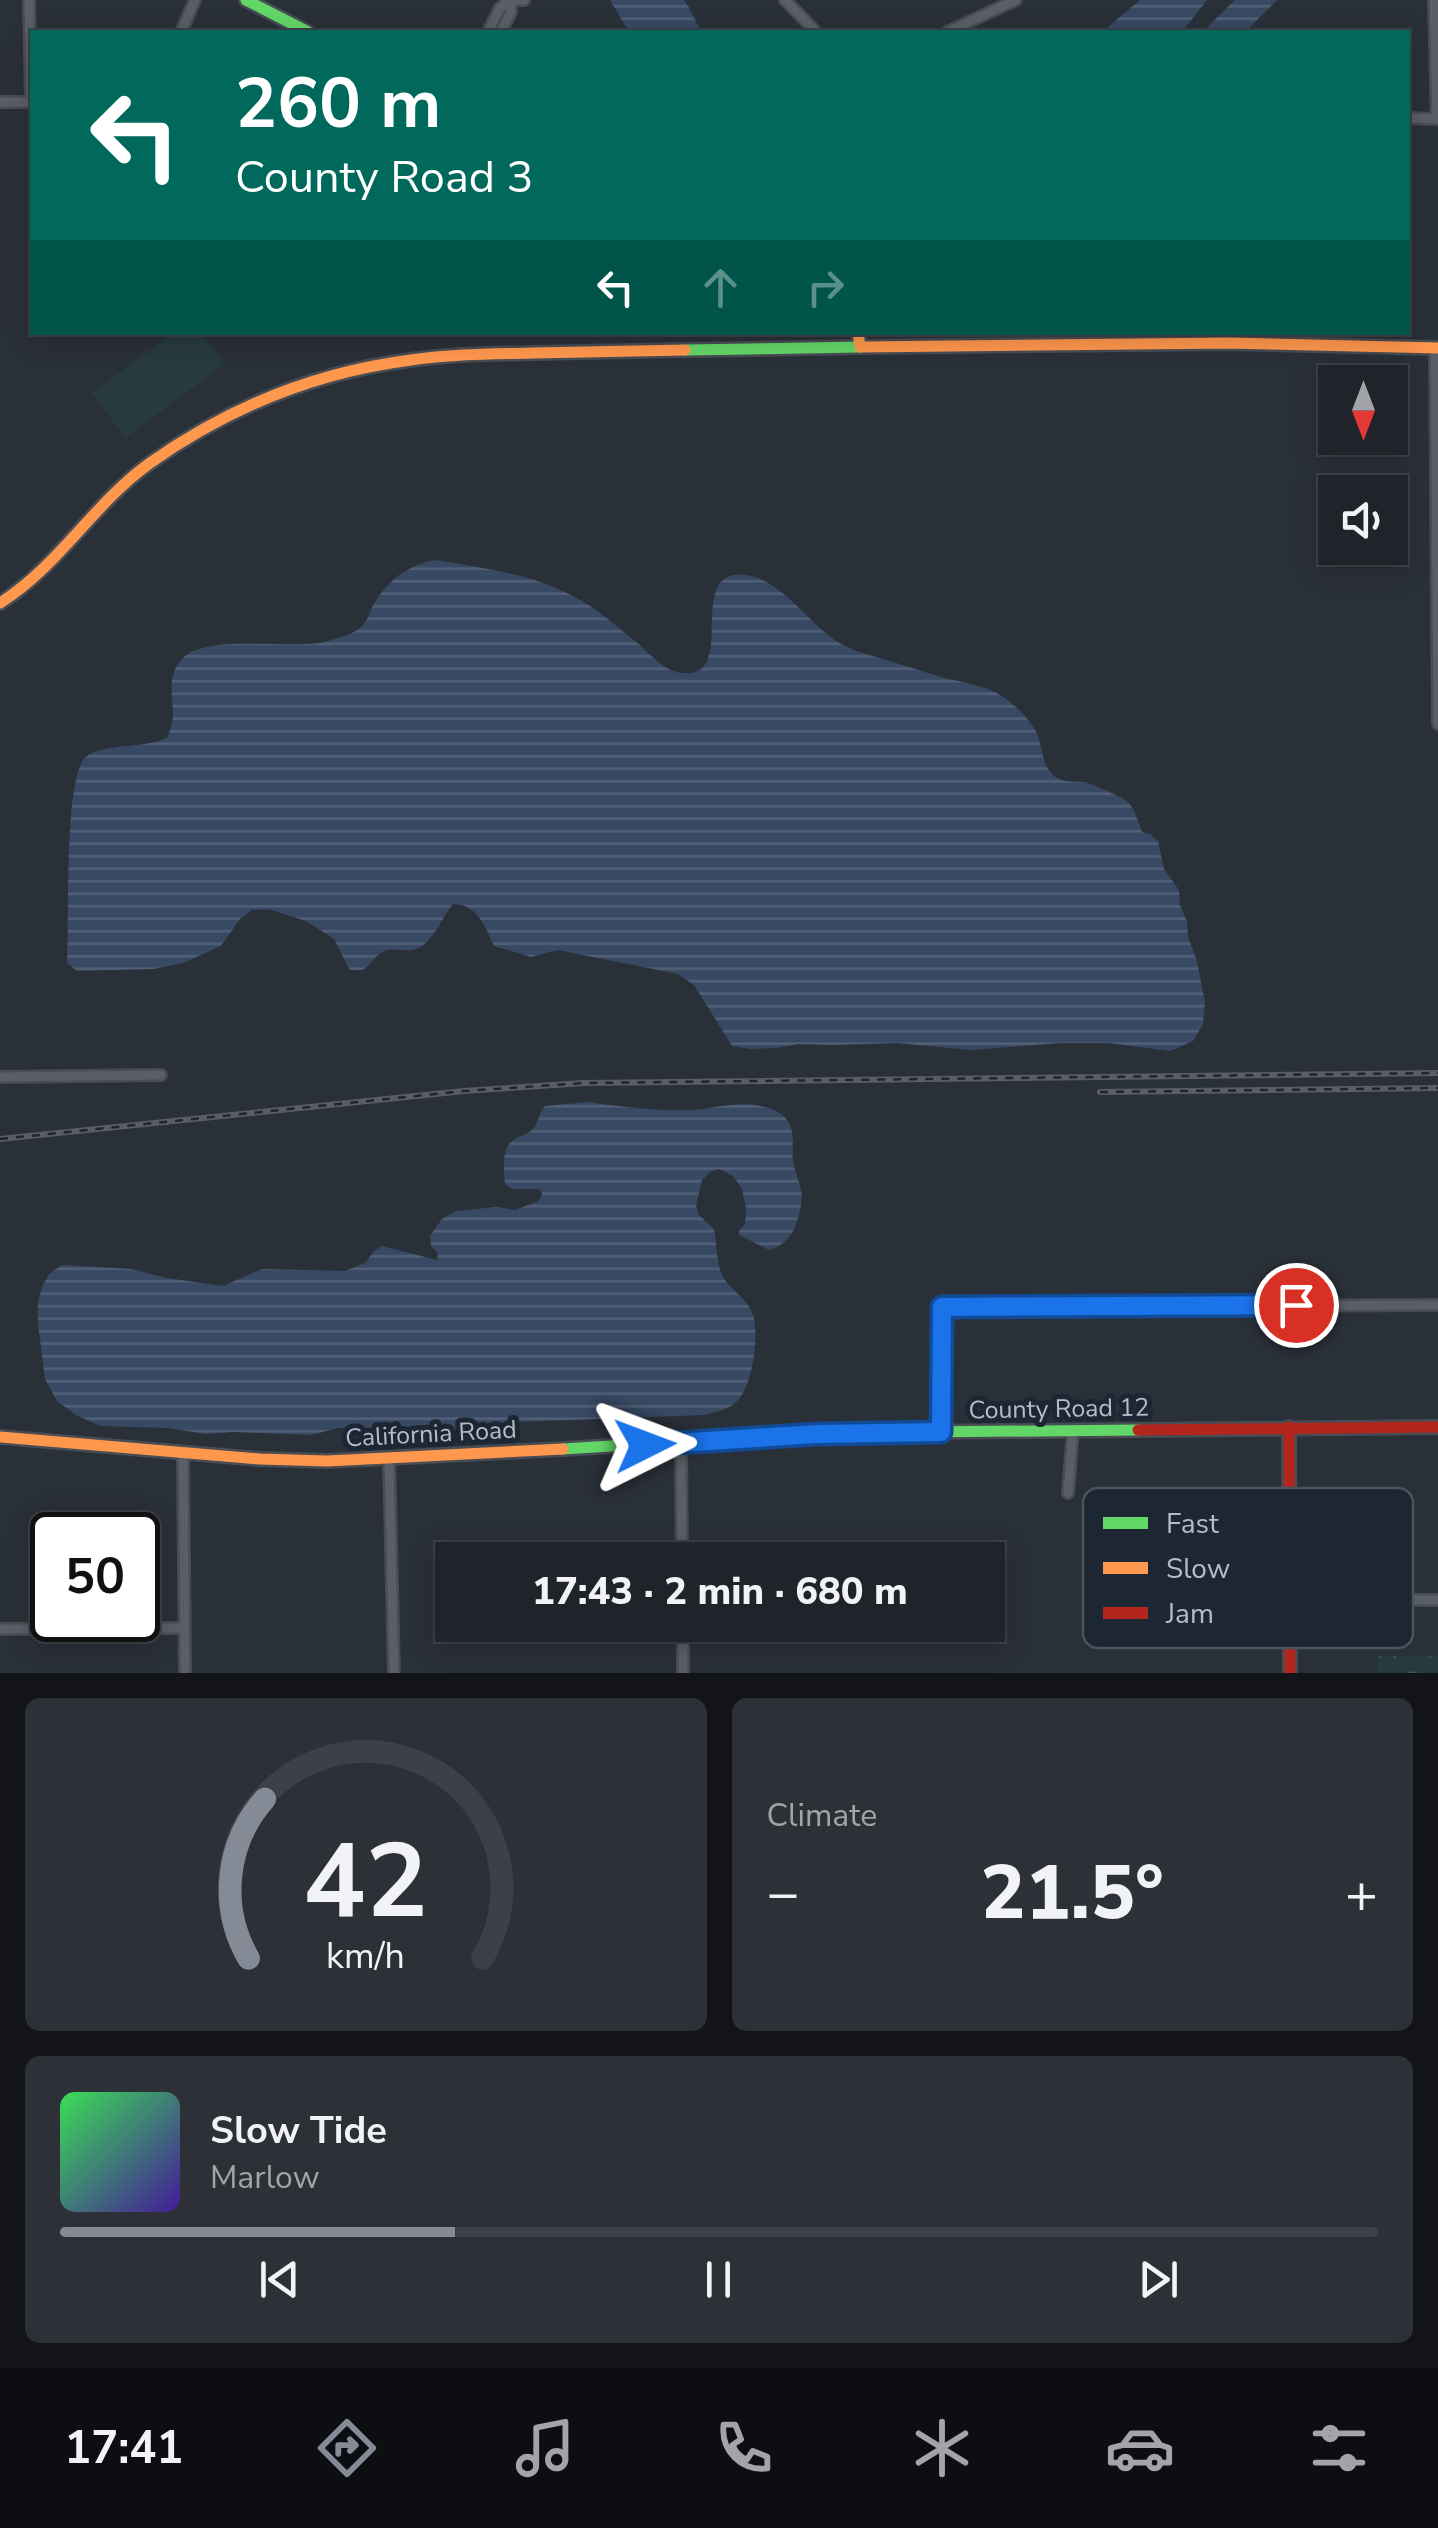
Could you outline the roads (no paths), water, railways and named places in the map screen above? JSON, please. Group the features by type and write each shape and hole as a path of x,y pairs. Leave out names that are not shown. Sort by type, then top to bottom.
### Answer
{"main road":[{"path":"246,0 304,30"},
{"path":"858,335 860,348"},
{"path":"0,603 26,586 88,516 156,458 212,423 247,405 322,377 402,360 456,354 1230,343 1436,348"},
{"path":"1289,1427 1289,1488"},
{"name":"County Road 12","path":"682,1443 817,1434 1438,1427"},
{"path":"0,1438 183,1453"},
{"name":"California Road","path":"183,1453 287,1460 389,1458 682,1443"}],"street":[{"path":"30,0 31,30"},
{"path":"182,30 195,0"},
{"path":"502,30 511,12 508,0"},
{"path":"489,30 508,0 524,0"},
{"path":"785,0 814,30"},
{"path":"951,30 1016,0"},
{"path":"1410,118 1437,119 1434,0"},
{"path":"0,102 30,102"},
{"path":"1436,348 1438,724"},
{"path":"0,1077 161,1075"},
{"path":"941,1432 942,1307 1438,1305"},
{"path":"1068,1493 1074,1430"},
{"path":"682,1443 682,1542"},
{"path":"183,1453 185,1673"},
{"path":"389,1458 394,1673"},
{"path":"1413,1600 1438,1600"},
{"path":"0,1629 183,1628"},
{"path":"683,1642 683,1673"}],"water":[{"path":"610,0 684,0 700,30 628,30"},
{"path":"1140,0 1207,0 1184,30 1104,30"},
{"path":"1235,0 1277,0 1247,30 1204,30"},
{"path":"434,560 505,572 557,588 589,606 677,672 696,672 707,662 717,589 727,577 746,575 770,584 825,633 849,648 1002,696 1034,729 1054,776 1089,783 1121,798 1133,809 1142,832 1158,841 1164,869 1179,890 1205,1003 1203,1024 1193,1041 1170,1051 1109,1043 972,1050 897,1043 750,1049 732,1046 694,985 678,974 558,950 531,957 494,946 474,912 453,904 425,944 411,950 388,950 362,970 349,969 334,939 306,921 268,909 252,910 240,919 221,946 183,963 153,969 77,971 67,963 71,821 79,770 86,757 103,749 148,744 168,737 175,670 184,657 196,650 233,644 314,644 347,635 363,625 392,581 415,566"},
{"path":"589,1102 677,1110 751,1105 778,1112 790,1125 802,1197 796,1224 787,1240 769,1250 739,1235 745,1224 742,1189 733,1176 719,1169 702,1180 696,1206 699,1215 714,1229 722,1275 748,1305 754,1319 755,1343 748,1382 738,1400 726,1408 703,1415 517,1422 468,1430 338,1428 311,1435 206,1434 168,1428 100,1426 57,1401 45,1379 38,1302 49,1274 62,1265 131,1269 223,1286 262,1269 345,1271 365,1263 382,1246 437,1260 430,1236 442,1219 456,1211 497,1207 515,1210 539,1201 539,1189 512,1189 505,1184 508,1146 533,1129 545,1106"}],"railway":[{"path":"0,1139 464,1091 584,1083 1438,1073"},
{"path":"1100,1092 1438,1088"}]}
